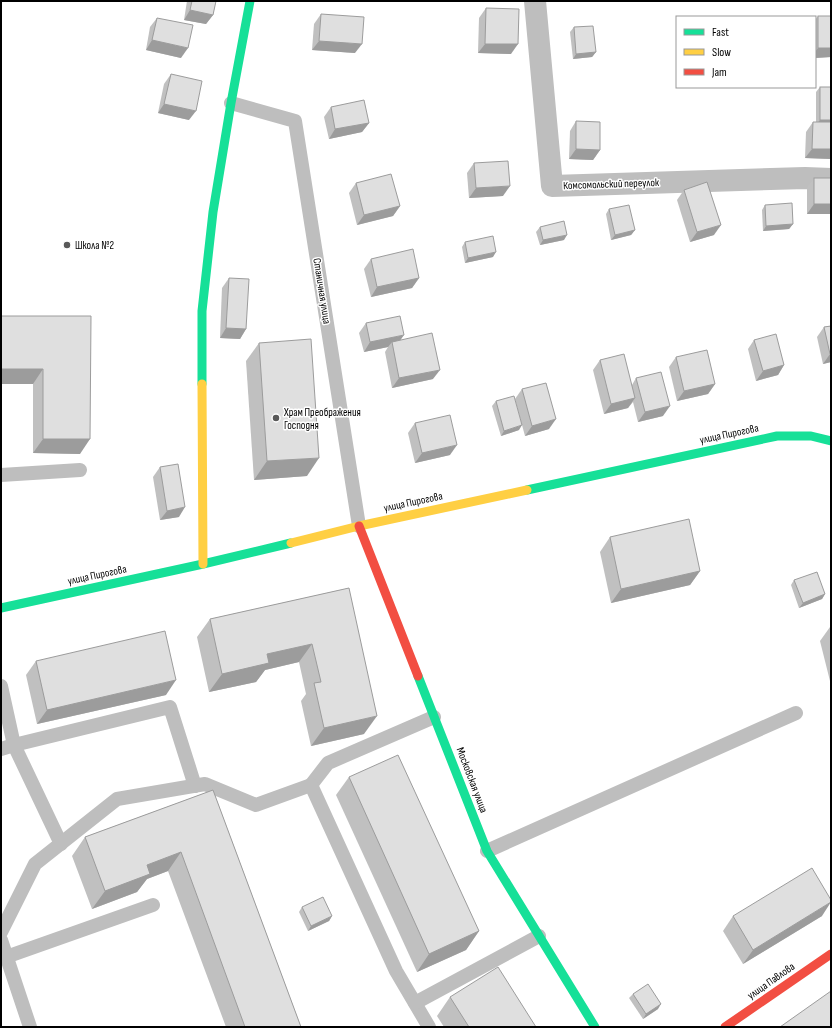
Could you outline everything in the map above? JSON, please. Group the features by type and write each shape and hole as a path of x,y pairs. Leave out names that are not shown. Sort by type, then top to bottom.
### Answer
{"street":[{"path":"203,564 202,311 213,212 250,1"},
{"name":"Комсомольский переулок","path":"535,1 552,186 805,178 831,179"},
{"name":"улица Пирогова","path":"1,608 203,564 359,526 777,436 811,436 831,441"},
{"name":"Московская улица","path":"359,526 487,851 595,1027"},
{"name":"улица Павлова","path":"725,1027 831,954"}],"lane":[{"name":"Станичная улица","path":"231,103 295,121 359,526"},
{"path":"1,474 80,470"},
{"path":"1,686 8,747 61,844"},
{"path":"8,747 170,707 195,786"},
{"path":"487,851 796,714"},
{"path":"1,932 35,864 117,799 205,784 256,805 311,785 328,763 434,717"},
{"path":"311,785 396,971 429,1027"},
{"path":"6,957 153,905"},
{"path":"415,1003 539,936"},
{"path":"1,940 30,1027"}],"building":[{"path":"192,1 216,1 213,15 190,10"},
{"path":"486,8 519,9 518,44 485,44"},
{"path":"321,14 364,17 362,44 319,41"},
{"path":"818,16 831,16 831,48 818,48"},
{"path":"157,18 193,25 188,48 152,40"},
{"path":"593,26 596,52 576,54 574,27"},
{"path":"171,74 202,81 196,111 164,104"},
{"path":"820,87 831,87 831,120 820,120"},
{"path":"364,100 369,123 335,129 331,107"},
{"path":"576,121 600,122 600,150 576,149"},
{"path":"813,122 831,122 831,149 812,149"},
{"path":"508,161 510,186 476,188 474,163"},
{"path":"391,174 400,206 364,215 356,183"},
{"path":"814,178 831,178 831,204 814,204"},
{"path":"707,182 721,225 697,232 684,190"},
{"path":"792,203 793,224 766,226 765,205"},
{"path":"629,205 635,230 615,235 609,209"},
{"path":"564,221 567,235 543,240 540,227"},
{"path":"493,236 496,252 468,258 465,242"},
{"path":"413,249 419,278 377,287 371,259"},
{"path":"229,278 249,279 246,329 226,328"},
{"path":"1,316 91,316 90,439 43,439 43,369 1,369"},
{"path":"400,316 404,335 370,342 366,323"},
{"path":"831,326 831,354 830,354 824,327"},
{"path":"432,333 440,370 399,378 392,342"},
{"path":"776,334 784,365 763,371 754,340"},
{"name":"Храм Преображения Господня","path":"311,339 319,458 267,461 259,343"},
{"path":"707,350 715,384 684,391 676,357"},
{"path":"624,354 635,398 611,404 600,360"},
{"path":"661,372 670,406 645,412 636,378"},
{"path":"546,383 556,419 532,426 522,389"},
{"path":"514,396 522,425 504,431 496,401"},
{"path":"450,415 457,445 422,453 415,423"},
{"path":"178,464 185,507 167,511 160,467"},
{"path":"689,519 700,571 621,589 610,537"},
{"path":"817,572 825,594 803,603 794,580"},
{"path":"349,588 377,716 324,728 314,683 321,682 312,644 267,654 269,663 222,674 210,619"},
{"path":"165,631 176,680 47,710 36,661"},
{"path":"398,755 479,931 429,954 349,777"},
{"path":"213,790 301,1027 245,1027 181,852 147,865 150,874 105,891 85,837"},
{"path":"812,868 831,902 753,950 733,916"},
{"path":"323,897 332,916 311,926 302,907"},
{"path":"498,967 536,1027 469,1027 450,997"},
{"path":"648,984 661,1004 646,1014 633,994"},
{"path":"831,991 831,1027 780,1027"}],"traffic: fast":[{"path":"202,384 202,311 213,212 250,1"},
{"path":"527,490 777,436 811,436 831,441"},
{"path":"1,608 203,564 291,543"},
{"path":"418,676 487,851 595,1027"}],"traffic: slow":[{"path":"202,384 203,564"},
{"path":"291,543 359,526 527,490"}],"traffic: jam":[{"path":"359,526 418,676"},
{"path":"725,1027 831,954"}],"place":[{"name":"Школа №2","path":"67,245"},
{"name":"Храм Преображения Господня","path":"276,418"}]}
